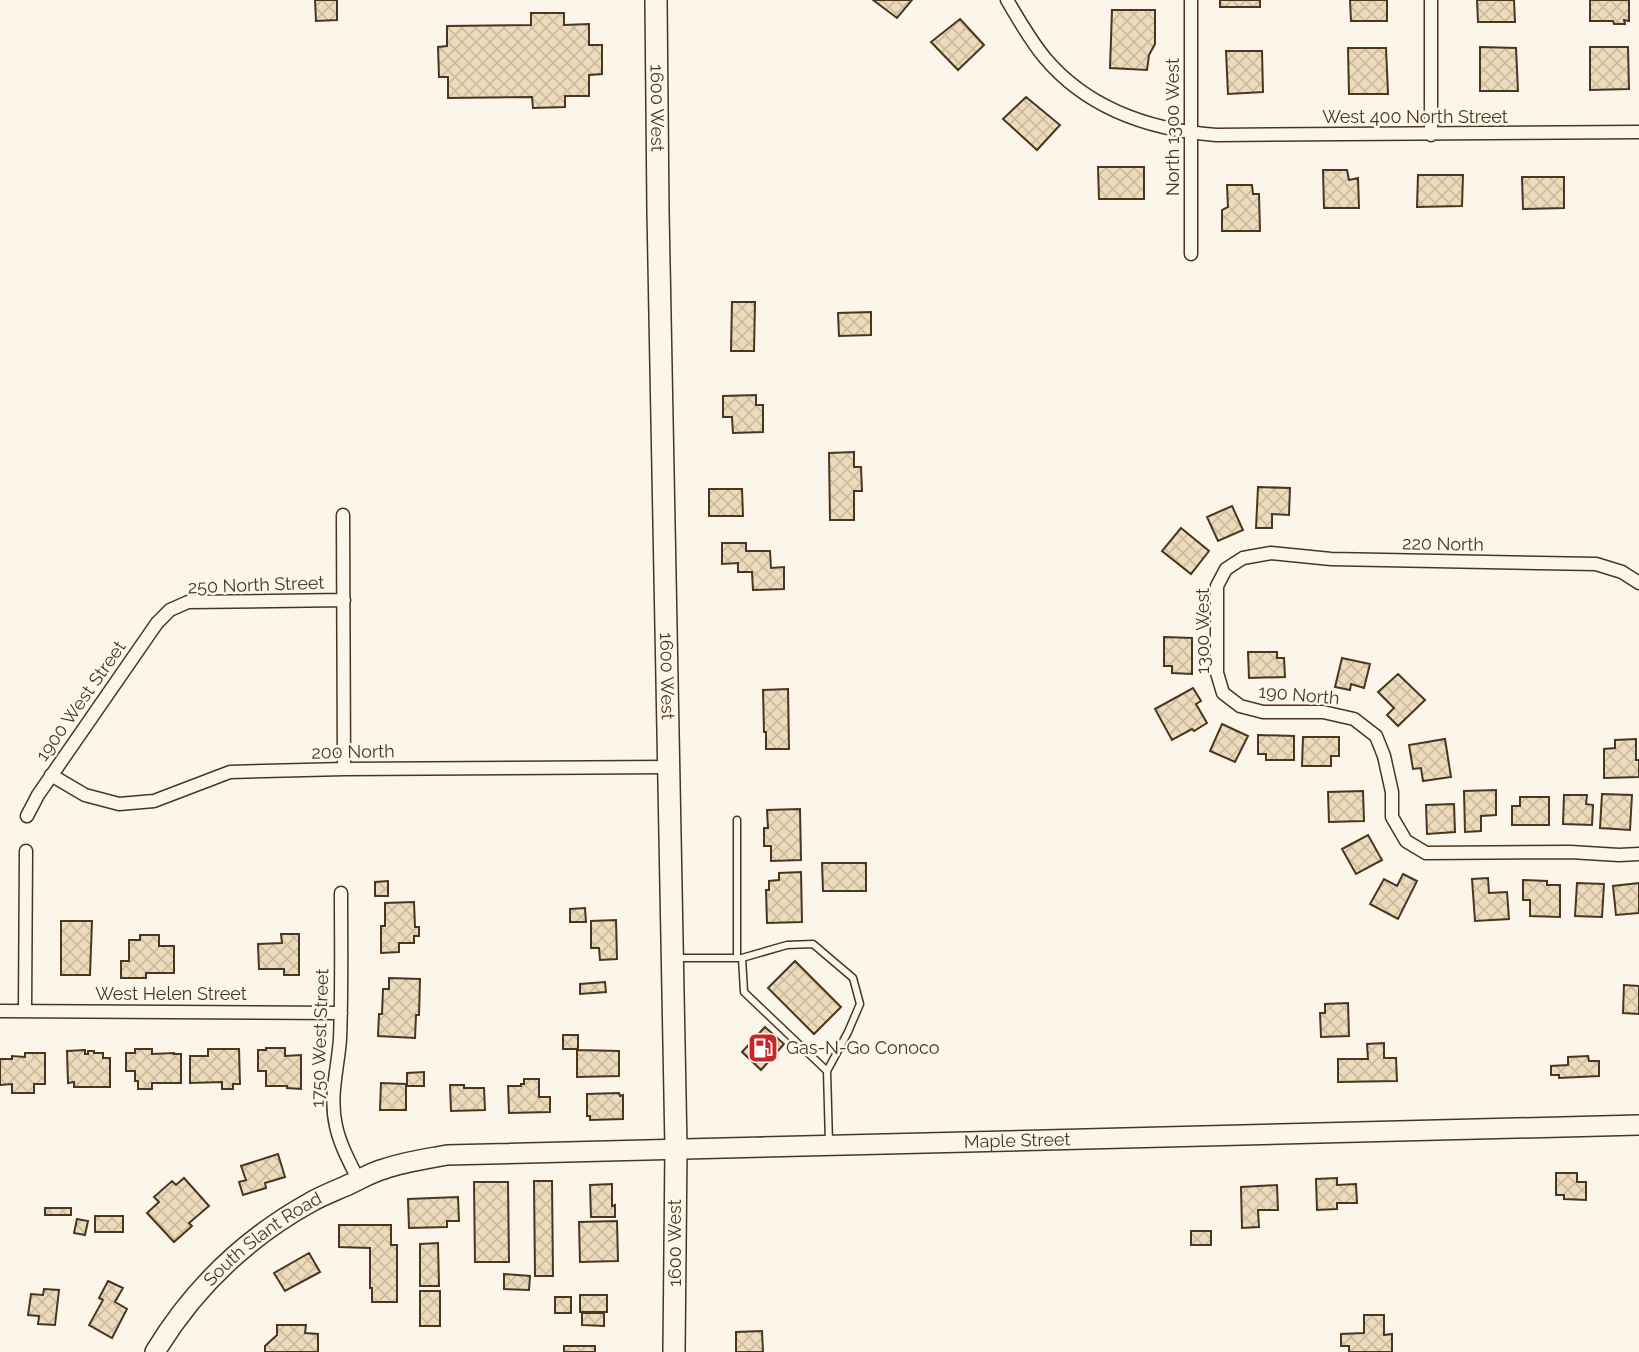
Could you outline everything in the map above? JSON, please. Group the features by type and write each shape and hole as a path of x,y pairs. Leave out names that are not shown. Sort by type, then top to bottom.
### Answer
{"main road":[{"name":"1600 West","path":"656,0 657,211 676,1148 674,1352"},
{"name":"Maple Street","path":"398,1165 447,1155 1639,1125"},
{"name":"South Slant Road","path":"155,1352 192,1298 212,1275 240,1251 312,1201 381,1169 398,1165"}],"street":[{"name":"West 400 North Street","path":"1007,0 1035,45 1059,73 1085,94 1107,107 1157,126 1216,135 1639,132"},
{"name":"North 1300 West","path":"1191,0 1191,254"},
{"path":"1431,0 1431,135"},
{"path":"343,514 344,769"},
{"name":"220 North","path":"1243,558 1271,553 1331,559 1596,564 1622,572 1639,583"},
{"name":"1300 West","path":"1240,706 1223,693 1217,673 1217,586 1226,569 1243,558"},
{"name":"250 North Street","path":"170,610 188,601 344,600"},
{"name":"1900 West Street","path":"27,816 51,775 157,623 170,610"},
{"name":"190 North","path":"1240,706 1263,712 1323,712 1354,719 1376,736 1384,756 1392,792 1392,817 1406,841 1426,853 1639,854"},
{"name":"200 North","path":"51,775 85,795 119,804 154,801 230,772 668,767"},
{"path":"25,1010 26,851"},
{"name":"1750 West Street","path":"341,893 340,1044 333,1099 335,1124 341,1145 359,1181"},
{"name":"West Helen Street","path":"0,1011 341,1013"}],"lane":[{"path":"737,820 739,958 744,992 827,1071"},
{"path":"672,958 739,958 787,945 813,944 853,978 860,1004 827,1071 829,1145"}],"building":[{"path":"315,0 337,0 337,20 316,21"},
{"path":"873,0 912,0 897,18"},
{"path":"1220,0 1260,0 1260,7 1220,7"},
{"path":"1350,0 1387,0 1387,21 1351,21"},
{"path":"1477,0 1514,0 1515,22 1478,22"},
{"path":"1590,0 1629,0 1629,21 1624,20 1625,24 1614,24 1613,21 1590,21"},
{"path":"1112,10 1155,10 1155,44 1149,55 1147,70 1110,68"},
{"path":"531,13 564,13 564,25 589,24 589,45 602,45 602,74 589,75 589,96 565,96 565,107 533,108 532,97 448,98 448,77 439,77 438,47 447,46 447,26 531,25"},
{"path":"960,19 984,45 958,70 931,42"},
{"path":"1480,47 1516,48 1518,91 1480,91"},
{"path":"1590,47 1628,47 1629,89 1590,90"},
{"path":"1348,48 1386,48 1388,94 1349,94"},
{"path":"1226,51 1262,51 1263,92 1228,94"},
{"path":"1026,97 1060,125 1037,150 1003,119"},
{"path":"1098,167 1144,167 1144,199 1099,199"},
{"path":"1323,170 1347,170 1349,180 1358,178 1359,208 1324,208"},
{"path":"1418,175 1463,175 1462,206 1417,207"},
{"path":"1522,177 1564,177 1564,208 1523,209"},
{"path":"1227,185 1252,185 1253,194 1259,194 1260,231 1222,231 1222,210 1228,207"},
{"path":"732,302 755,302 754,351 731,351"},
{"path":"871,312 871,335 839,336 838,313"},
{"path":"756,395 756,405 763,405 763,432 733,433 732,417 723,417 723,396"},
{"path":"854,452 854,467 861,467 862,491 854,491 854,520 830,520 829,453"},
{"path":"1258,487 1290,488 1289,515 1272,514 1272,528 1256,528"},
{"path":"709,489 742,489 743,516 709,516"},
{"path":"1232,506 1243,530 1218,541 1207,517"},
{"path":"1181,528 1209,551 1191,574 1162,551"},
{"path":"722,543 746,543 746,551 770,551 771,568 784,567 784,589 753,590 752,572 738,572 738,563 722,564"},
{"path":"1164,637 1192,638 1192,674 1172,673 1172,666 1164,666"},
{"path":"1248,652 1277,652 1277,658 1284,658 1285,677 1249,678"},
{"path":"1342,658 1370,664 1364,688 1351,684 1350,690 1335,687"},
{"path":"1398,674 1425,700 1398,726 1387,715 1394,708 1378,692"},
{"path":"1193,688 1201,701 1196,704 1207,723 1172,740 1155,709"},
{"path":"788,689 789,749 766,749 763,690"},
{"path":"1222,724 1248,736 1235,762 1210,751"},
{"path":"1258,735 1294,736 1294,760 1266,760 1266,754 1258,754"},
{"path":"1303,737 1339,737 1339,756 1331,756 1331,766 1302,766"},
{"path":"1445,739 1451,777 1423,781 1421,768 1413,769 1409,745"},
{"path":"1636,739 1639,777 1604,778 1604,749 1615,748 1615,740"},
{"path":"1496,790 1496,815 1481,816 1481,831 1465,832 1464,791"},
{"path":"1363,791 1364,821 1329,822 1328,792"},
{"path":"1602,794 1632,795 1630,830 1600,828"},
{"path":"1564,795 1587,795 1586,804 1593,805 1592,825 1563,824"},
{"path":"1520,797 1549,797 1549,825 1512,825 1512,806 1520,806"},
{"path":"1454,804 1455,832 1427,834 1426,805"},
{"path":"800,809 801,860 771,861 771,846 764,846 764,828 768,828 767,810"},
{"path":"1368,835 1382,860 1356,874 1342,849"},
{"path":"822,863 866,863 866,891 823,891"},
{"path":"801,872 802,922 767,923 766,890 769,890 769,881 779,880 779,873"},
{"path":"1403,874 1417,881 1398,919 1370,904 1384,879 1397,886"},
{"path":"1488,878 1489,893 1507,892 1509,919 1475,921 1472,879"},
{"path":"1523,880 1547,881 1547,885 1560,885 1560,917 1530,916 1530,900 1523,900"},
{"path":"388,881 388,896 375,896 375,882"},
{"path":"1577,883 1604,884 1602,917 1575,916"},
{"path":"1639,883 1639,913 1616,915 1613,886"},
{"path":"414,902 415,927 419,927 419,936 414,936 414,943 399,943 399,952 381,953 381,926 385,926 385,903"},
{"path":"585,908 586,922 570,922 570,909"},
{"path":"616,920 617,959 600,960 599,948 591,948 591,921"},
{"path":"61,921 92,921 90,975 61,975"},
{"path":"281,934 299,934 299,975 284,975 284,969 259,969 258,944 282,943"},
{"path":"140,935 159,935 159,946 174,946 174,973 146,973 146,978 121,978 121,961 129,961 129,940 140,940"},
{"path":"795,961 841,1007 814,1034 768,988"},
{"path":"389,978 420,979 415,1038 378,1036 383,989 389,989"},
{"path":"605,982 606,992 580,994 580,984"},
{"path":"1624,985 1639,986 1639,1014 1623,1013"},
{"path":"1348,1003 1349,1036 1321,1037 1320,1013 1325,1013 1325,1004"},
{"name":"Gas-N-Go Conoco","path":"765,1027 784,1044 761,1070 742,1052"},
{"path":"563,1035 578,1035 578,1049 563,1049"},
{"path":"1384,1043 1384,1058 1396,1058 1397,1081 1338,1082 1338,1059 1368,1059 1367,1044"},
{"path":"285,1048 285,1056 301,1055 301,1089 266,1086 266,1071 258,1071 258,1050"},
{"path":"135,1049 152,1049 152,1054 181,1054 181,1083 152,1083 152,1089 138,1089 135,1071 126,1071 126,1053 135,1053"},
{"path":"208,1049 239,1049 240,1084 233,1084 233,1089 222,1089 222,1082 190,1083 190,1056 208,1056"},
{"path":"85,1050 85,1054 94,1051 103,1053 103,1058 110,1058 110,1087 74,1087 74,1082 68,1083 67,1051"},
{"path":"577,1050 619,1051 619,1076 577,1077"},
{"path":"25,1053 45,1053 45,1084 34,1084 34,1093 12,1093 12,1084 0,1085 0,1059 25,1057"},
{"path":"1588,1056 1589,1061 1599,1061 1599,1076 1559,1078 1559,1075 1551,1075 1551,1066 1568,1065 1568,1057"},
{"path":"424,1072 424,1086 407,1086 407,1073"},
{"path":"524,1079 539,1079 539,1097 550,1097 550,1112 509,1113 508,1086 521,1086"},
{"path":"381,1083 406,1084 406,1110 380,1110"},
{"path":"450,1085 484,1088 485,1110 451,1111"},
{"path":"619,1093 620,1096 623,1095 623,1119 590,1120 590,1116 587,1116 587,1094"},
{"path":"278,1154 285,1177 265,1183 266,1188 243,1195 239,1182 246,1180 241,1166"},
{"path":"1556,1173 1577,1173 1577,1182 1586,1182 1586,1200 1564,1199 1564,1195 1556,1195"},
{"path":"184,1178 209,1206 189,1223 192,1226 174,1242 147,1213 159,1202 154,1197 172,1181 176,1185"},
{"path":"1337,1178 1337,1185 1356,1184 1357,1203 1337,1203 1337,1209 1317,1210 1316,1179"},
{"path":"534,1181 552,1181 553,1276 535,1276"},
{"path":"474,1182 508,1182 509,1262 475,1262"},
{"path":"612,1184 615,1217 591,1217 590,1185"},
{"path":"1277,1185 1278,1210 1258,1210 1259,1227 1242,1228 1241,1187"},
{"path":"458,1197 459,1221 447,1221 447,1227 409,1228 408,1199"},
{"path":"45,1208 71,1208 71,1215 45,1215"},
{"path":"95,1216 123,1216 123,1232 95,1232"},
{"path":"77,1219 88,1221 85,1235 74,1233"},
{"path":"617,1221 618,1261 580,1262 579,1222"},
{"path":"339,1225 391,1225 391,1245 397,1245 397,1302 372,1302 370,1248 339,1247"},
{"path":"1191,1231 1211,1231 1211,1245 1191,1245"},
{"path":"438,1243 439,1286 420,1286 420,1244"},
{"path":"309,1253 320,1272 285,1291 274,1273"},
{"path":"504,1274 530,1276 529,1290 504,1289"},
{"path":"108,1281 123,1288 115,1302 127,1309 112,1338 89,1325 103,1300 99,1298"},
{"path":"44,1289 59,1290 55,1325 38,1324 39,1316 28,1315 31,1294 43,1295"},
{"path":"420,1291 440,1291 440,1326 420,1326"},
{"path":"580,1295 607,1295 607,1312 580,1312"},
{"path":"555,1297 571,1297 571,1313 555,1313"},
{"path":"582,1313 604,1313 604,1326 582,1325"},
{"path":"1364,1315 1384,1315 1384,1335 1392,1334 1392,1352 1349,1352 1349,1346 1341,1346 1341,1334 1364,1333"},
{"path":"277,1325 306,1325 305,1333 318,1334 318,1352 265,1352 265,1346 277,1335"},
{"path":"762,1331 763,1352 736,1352 736,1332"},
{"path":"564,1346 595,1346 595,1352 564,1352"}],"place":[{"name":"Gas-N-Go Conoco","path":"763,1048"}]}
